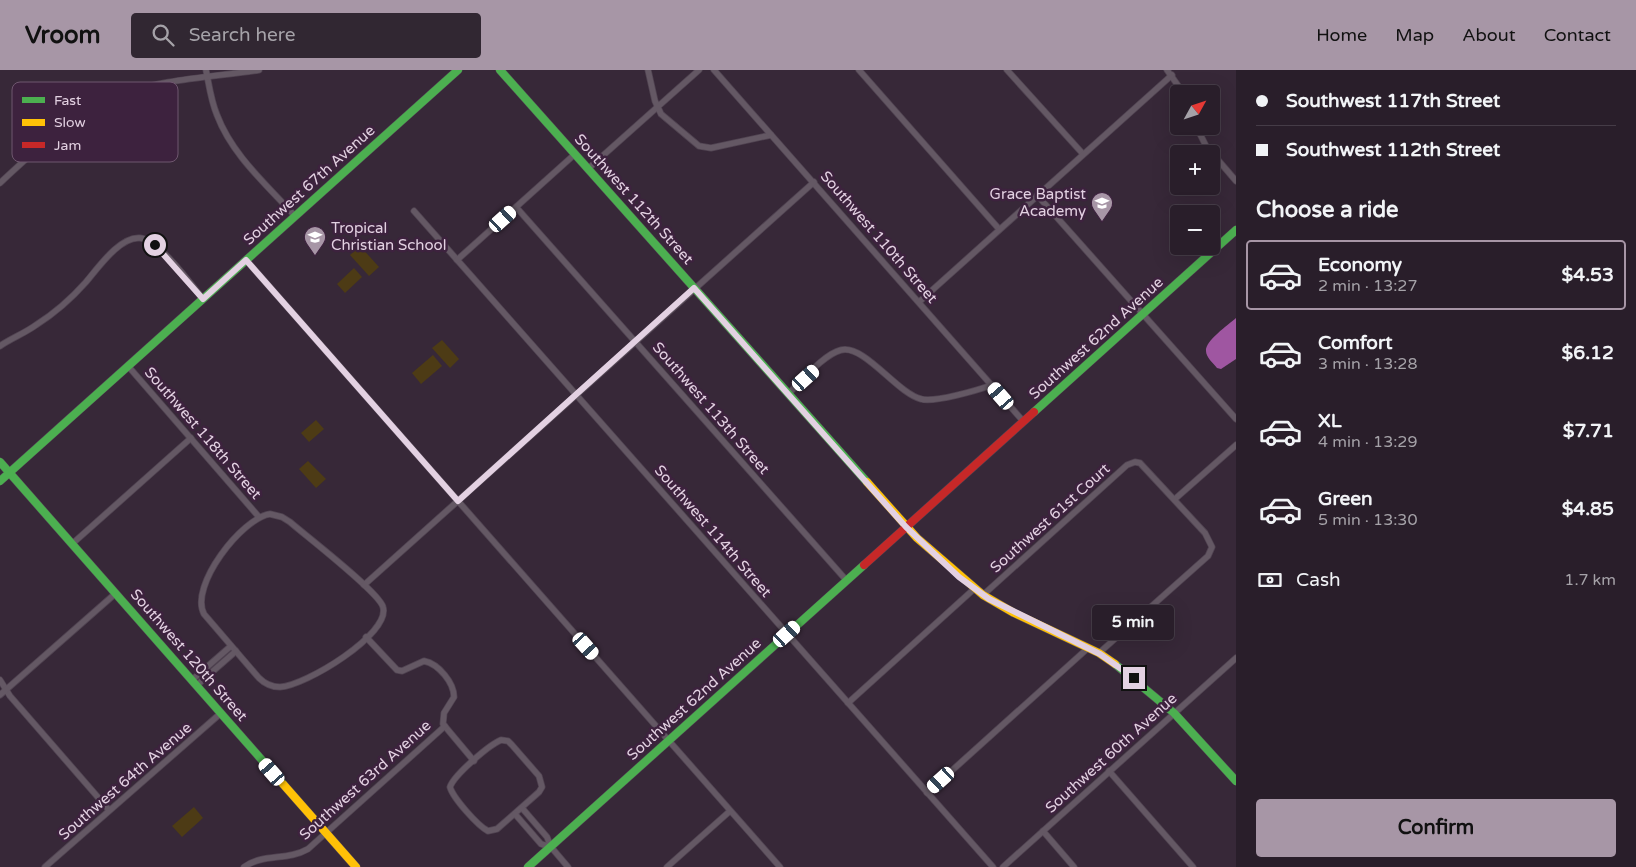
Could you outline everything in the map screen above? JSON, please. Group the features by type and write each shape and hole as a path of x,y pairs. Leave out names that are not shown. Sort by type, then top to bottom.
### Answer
{"main road":[{"name":"Southwest 67th Avenue","path":"0,481 458,70"},
{"name":"Southwest 112th Street","path":"500,70 906,527 983,595 1099,653 1134,678 1174,713 1236,781"},
{"name":"Southwest 62nd Avenue","path":"528,867 1236,230"},
{"name":"Southwest 120th Street","path":"0,462 356,867"}],"street":[{"path":"206,70 215,112 227,136 247,162 295,216"},
{"path":"178,83 258,70"},
{"path":"648,70 661,114 702,148 771,135"},
{"path":"588,168 699,70"},
{"name":"Southwest 110th Street","path":"714,70 1023,422"},
{"path":"859,70 999,229"},
{"path":"1007,70 1083,154"},
{"path":"919,302 1083,154 1169,72 1178,85"},
{"path":"1201,135 1209,151 1236,182"},
{"path":"457,260 575,154"},
{"path":"0,183 25,162"},
{"path":"364,584 814,182"},
{"path":"1038,195 1236,419"},
{"name":"Southwest 113th Street","path":"516,207 847,581"},
{"name":"Southwest 114th Street","path":"414,211 993,867"},
{"path":"0,346 36,325 61,306 119,246 133,238 145,239 155,245 203,299"},
{"path":"246,260 780,867"},
{"path":"788,394 829,356 844,349 856,352 908,392 922,400 935,400 992,385"},
{"name":"Southwest 118th Street","path":"128,366 259,517"},
{"path":"72,544 191,438"},
{"path":"1099,653 1208,556 1212,547 1206,533 1175,500 1236,445"},
{"name":"Southwest 61st Court","path":"983,595 1127,465 1135,462 1145,466 1175,500"},
{"path":"270,514 282,517 364,584 380,600 384,612 381,622 338,661 323,671 306,680 281,687 264,682 204,614 201,603 209,575 224,550 259,517 270,514"},
{"path":"848,703 974,589"},
{"path":"0,695 116,593"},
{"path":"366,637 397,670 402,671 424,662 433,664 443,674 452,685 454,693 453,700 442,717 445,726 474,761"},
{"path":"927,793 1088,648"},
{"path":"195,683 233,649"},
{"name":"Southwest 60th Avenue","path":"1003,867 1236,658"},
{"path":"0,680 6,690 109,810"},
{"name":"Southwest 64th Avenue","path":"45,867 221,713"},
{"name":"Southwest 63rd Avenue","path":"244,867 264,858 297,854 313,845 445,726"},
{"path":"504,740 512,745 539,776 542,784 539,792 497,829 488,831 453,795 450,787 454,780 474,761 494,743 504,740"},
{"path":"1109,771 1193,867"},
{"path":"522,808 547,837 551,847 568,867"},
{"path":"667,867 730,811"},
{"path":"515,814 541,844 551,847"},
{"path":"1043,830 1074,867"}],"shaded area":[{"path":"360,246 379,267 369,276 350,255"},
{"path":"354,268 362,277 345,293 337,284"},
{"path":"1236,318 1236,359 1221,369 1217,368 1207,355 1207,347 1218,333"},
{"path":"442,340 459,359 450,368 432,348"},
{"path":"433,355 442,366 421,384 412,373"},
{"path":"316,420 324,429 309,442 301,433"},
{"path":"308,461 326,479 316,488 299,469"},
{"path":"194,807 203,818 182,837 172,826"}],"traffic: fast":[{"path":"0,481 458,70"},
{"path":"500,70 867,482"},
{"path":"1034,412 1236,230"},
{"path":"0,462 283,784"},
{"path":"528,867 864,565"},
{"path":"1115,664 1174,713 1236,781"}],"traffic: slow":[{"path":"867,482 917,538 983,595 1014,613 1099,653 1115,664"},
{"path":"283,784 356,867"}],"traffic: jam":[{"path":"864,565 1034,412"}],"place":[{"name":"Grace Baptist Academy","path":"1102,222"},
{"name":"Tropical Christian School","path":"315,256"}],"route":[{"path":"155,245 203,299 246,260 458,501 694,288 906,527 959,577 989,599 1100,654 1134,678"}]}
